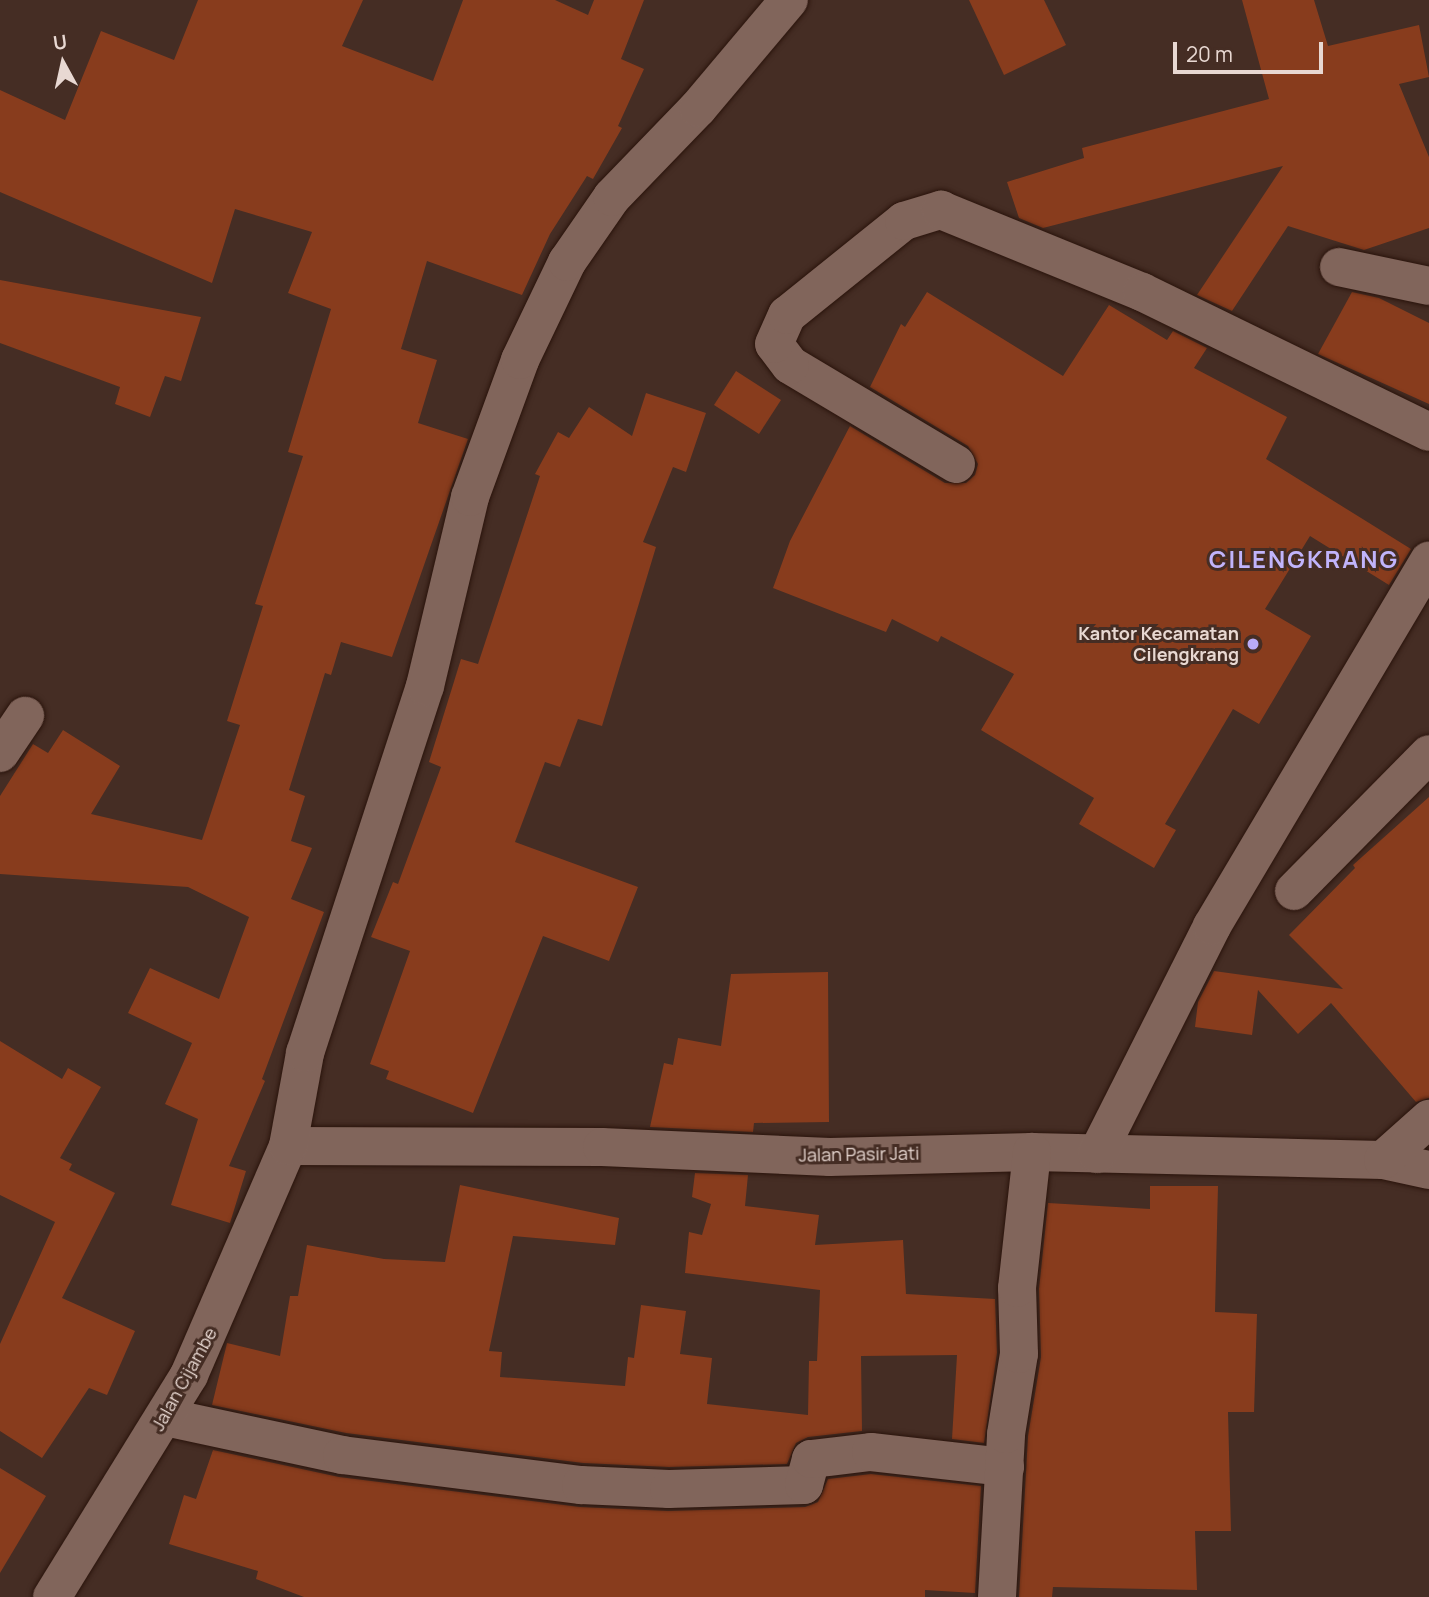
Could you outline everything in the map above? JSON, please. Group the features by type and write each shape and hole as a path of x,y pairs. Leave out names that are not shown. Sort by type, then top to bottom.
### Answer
{"street":[{"name":"Jalan Cijambe","path":"52,1597 165,1417 218,1316 288,1146 305,1053 425,685 470,497 520,360 568,262 612,197 698,108 789,0"},
{"path":"956,464 790,365 774,344 787,316 904,221 941,210 1142,292 1429,432"},
{"path":"1339,267 1429,286"},
{"path":"1097,1154 1212,926 1429,561"},
{"path":"0,753 25,716"},
{"path":"1294,891 1429,754"},
{"path":"1383,1160 1429,1119"},
{"name":"Jalan Pasir Jati","path":"288,1146 602,1147 830,1157 1031,1152 1383,1160 1429,1170"},
{"path":"997,1597 1004,1467 1019,1354 1017,1287 1031,1152"},
{"path":"165,1417 342,1455 581,1485 668,1489 804,1485 811,1459 871,1452 1004,1467"}],"building":[{"path":"198,0 363,0 342,46 433,81 463,0 555,0 588,15 594,0 644,0 621,59 644,69 618,126 622,128 593,179 587,176 550,234 522,295 427,261 401,349 437,360 418,423 468,439 392,657 341,642 331,675 325,673 289,790 305,796 291,841 312,848 291,899 324,912 262,1079 265,1081 229,1166 246,1171 230,1223 171,1205 198,1119 165,1104 192,1043 128,1013 150,968 219,999 249,917 188,887 0,874 0,796 33,744 48,753 63,730 120,766 91,814 202,840 240,725 227,721 263,606 255,604 303,456 288,452 331,309 288,293 312,232 235,209 212,283 0,192 0,90 65,120 101,31 174,60"},
{"path":"969,0 1044,0 1066,45 1004,75"},
{"path":"1242,0 1314,0 1328,46 1419,25 1429,77 1399,84 1429,157 1429,228 1364,250 1288,226 1232,311 1197,295 1283,166 1043,228 1019,218 1007,182 1084,158 1082,148 1269,99"},
{"path":"0,280 201,317 181,381 165,376 150,417 115,404 120,387 0,343"},
{"path":"927,292 1063,376 1109,305 1167,340 1173,331 1207,348 1194,368 1287,417 1266,459 1411,549 1389,585 1310,536 1265,609 1311,636 1259,724 1233,709 1165,824 1176,830 1154,868 1079,824 1094,798 981,730 1014,674 941,636 938,642 892,619 886,632 773,588 790,541 850,426 945,483 966,483 975,475 978,464 968,446 870,387 901,324 905,327"},
{"path":"1352,292 1379,298 1429,323 1429,404 1318,354"},
{"path":"736,371 781,400 759,434 714,405"},
{"path":"646,393 706,413 686,472 673,467 643,542 656,547 602,726 578,719 560,767 545,762 515,842 638,887 609,961 543,936 473,1113 386,1079 389,1071 370,1064 410,951 371,937 393,882 398,884 441,767 429,762 461,659 478,664 540,476 535,474 558,432 569,438 589,407 632,436"},
{"path":"1429,797 1429,1098 1416,1102 1331,1003 1298,1034 1258,990 1252,1035 1195,1027 1198,1002 1214,971 1343,989 1289,935 1355,868 1353,865"},
{"path":"828,972 829,1122 754,1123 753,1132 650,1127 664,1063 673,1065 678,1038 721,1046 731,974"},
{"path":"0,1041 62,1079 68,1068 101,1087 60,1158 72,1164 69,1170 115,1193 62,1298 135,1331 107,1395 89,1388 42,1458 0,1431 0,1344 55,1222 0,1195"},
{"path":"695,1173 748,1175 745,1206 819,1215 815,1245 903,1240 906,1294 995,1299 997,1353 984,1443 952,1439 957,1355 861,1356 862,1431 808,1437 796,1443 787,1464 669,1467 583,1463 346,1433 212,1405 227,1343 280,1356 290,1296 298,1296 307,1245 384,1259 445,1262 460,1185 619,1218 615,1245 513,1236 489,1351 502,1352 500,1377 625,1386 628,1357 634,1358 641,1305 686,1311 680,1354 712,1358 707,1404 808,1415 809,1361 817,1361 820,1290 685,1273 689,1232 702,1235 711,1204 692,1197"},
{"path":"1150,1186 1218,1186 1215,1312 1257,1314 1254,1412 1228,1412 1231,1531 1195,1531 1197,1590 1053,1587 1052,1597 1019,1597 1028,1436 1041,1357 1039,1289 1048,1203 1150,1209"},
{"path":"213,1450 339,1477 580,1507 668,1511 805,1507 818,1502 828,1479 871,1474 981,1486 975,1593 925,1590 925,1597 304,1597 256,1579 258,1571 169,1544 184,1495 196,1499"},
{"path":"0,1468 46,1496 0,1573"}],"place":[{"name":"Kantor Kecamatan Cilengkrang","path":"1253,644"}],"district":[{"name":"CILENGKRANG","path":"1304,559"}]}
